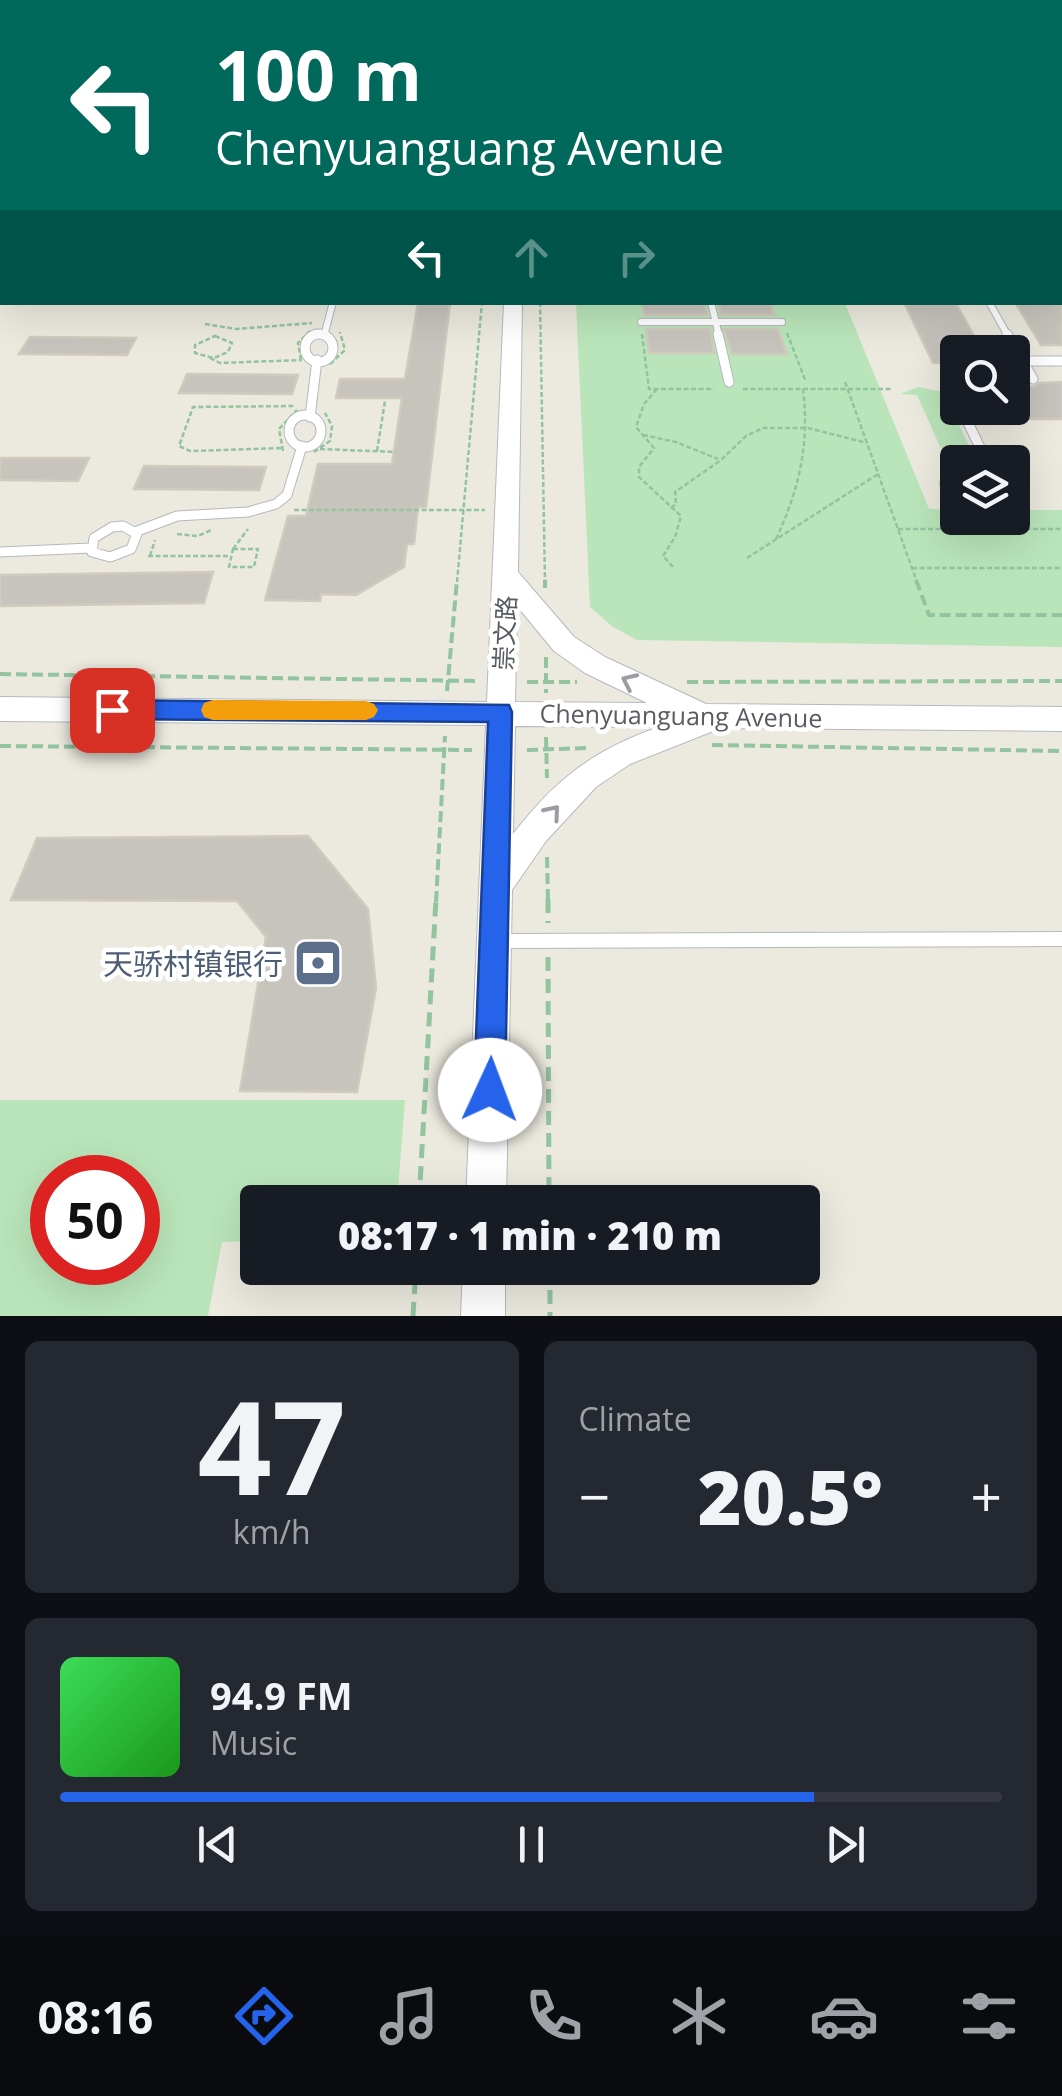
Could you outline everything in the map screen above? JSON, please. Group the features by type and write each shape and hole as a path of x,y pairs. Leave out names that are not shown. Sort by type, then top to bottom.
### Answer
{"main road":[{"name":"崇文路","path":"487,1185 498,750 510,510 513,305"},
{"path":"506,575 564,644 595,665 673,703 720,715"},
{"name":"Chenyuanguang Avenue","path":"0,709 1062,719"},
{"path":"494,889 514,855 595,770 720,715"},
{"path":"483,1316 484,1285"}],"lane":[{"path":"324,336 332,305"},
{"path":"712,305 729,382"},
{"path":"991,305 1008,335"},
{"path":"640,322 782,322"},
{"path":"316,336 324,336 333,342 334,353 317,360 307,358 305,346 316,336"},
{"path":"310,417 317,360"},
{"path":"1030,361 1062,361"},
{"path":"1030,374 1033,379"},
{"path":"91,548 94,538 112,527 123,526 135,532 176,516 248,512 276,504 288,495 304,451 320,437 320,423 310,417 302,417 289,428 292,444 304,451"},
{"path":"0,552 91,548 100,556 122,555 136,542 135,532"},
{"path":"494,942 1062,939"}],"path":[{"path":"421,1185 447,680 482,305"},
{"path":"540,305 550,1185"},
{"path":"205,324 221,328 319,322 299,340 296,351 306,368"},
{"path":"782,322 806,382"},
{"path":"323,371 345,350 342,334 334,326"},
{"path":"218,337 221,328"},
{"path":"218,337 228,339 232,347 222,355 199,356 193,349 200,341 218,337"},
{"path":"210,358 210,362 220,364 302,360"},
{"path":"845,382 929,615 1062,615"},
{"path":"657,389 637,418 636,427 654,448 639,468 638,477 681,516 675,537 663,556 673,567"},
{"path":"776,539 800,474 808,430 803,390"},
{"path":"377,452 385,401"},
{"path":"281,448 190,451 179,446 193,407 215,404 236,408 268,402 301,405 278,429 286,456"},
{"path":"304,451 321,449 330,442 332,426 320,407"},
{"path":"671,508 676,504 675,492 688,479 721,460 745,435 763,426 808,430 867,443"},
{"path":"643,436 676,442 721,460"},
{"path":"304,451 396,452"},
{"path":"747,558 878,474"},
{"path":"294,510 510,510"},
{"path":"232,549 258,548 254,568 229,567 232,549 250,527 248,512"},
{"path":"898,528 1062,529"},
{"path":"170,533 198,536 213,529"},
{"path":"234,531 244,534"},
{"path":"144,543 150,534"},
{"path":"150,556 161,535"},
{"path":"140,556 231,556"},
{"path":"912,568 1062,568"},
{"path":"0,674 581,682"},
{"path":"633,682 1062,680"},
{"path":"701,745 1062,751"},
{"path":"0,746 444,750 641,747"},
{"path":"412,1316 415,1285"},
{"path":"550,1285 550,1316"}],"green space":[{"path":"576,305 846,305 929,509 940,509 940,535 1030,535 1030,510 1062,510 1062,647 637,640 613,627 590,607"},
{"path":"918,387 940,391 940,425 959,425 969,445 940,446 917,395 900,394"},
{"path":"0,1100 405,1100 398,1185 240,1185 240,1241 222,1242 208,1316 0,1316"}],"building":[{"path":"418,305 450,305 426,507 418,507 414,544 407,544 404,567 356,595 321,594 320,601 265,600 288,516 306,516 318,464 392,464 402,398 336,398 340,379 405,379"},
{"path":"642,305 705,305 707,315 644,315"},
{"path":"719,305 771,305 774,315 721,315"},
{"path":"905,305 957,305 973,335 940,335 940,363 933,363"},
{"path":"1017,305 1062,305 1062,345 1041,345"},
{"path":"646,329 710,329 714,353 649,353"},
{"path":"724,329 778,329 787,354 732,354"},
{"path":"30,337 136,338 127,355 19,354"},
{"path":"187,374 298,375 292,394 179,393"},
{"path":"1062,382 1062,419 1030,419 1030,386"},
{"path":"0,458 89,458 78,481 0,480"},
{"path":"144,466 266,467 259,490 134,489"},
{"path":"213,572 204,603 0,606 0,575"},
{"name":"天骄村镇银行","path":"308,836 368,909 376,988 357,1092 240,1091 266,937 237,901 11,900 37,838"}],"slow traffic":[{"path":"213,710 366,710"}],"place":[{"name":"天骄村镇银行","path":"318,963"}],"route":[{"path":"112,710 500,712 490,1090"}]}
